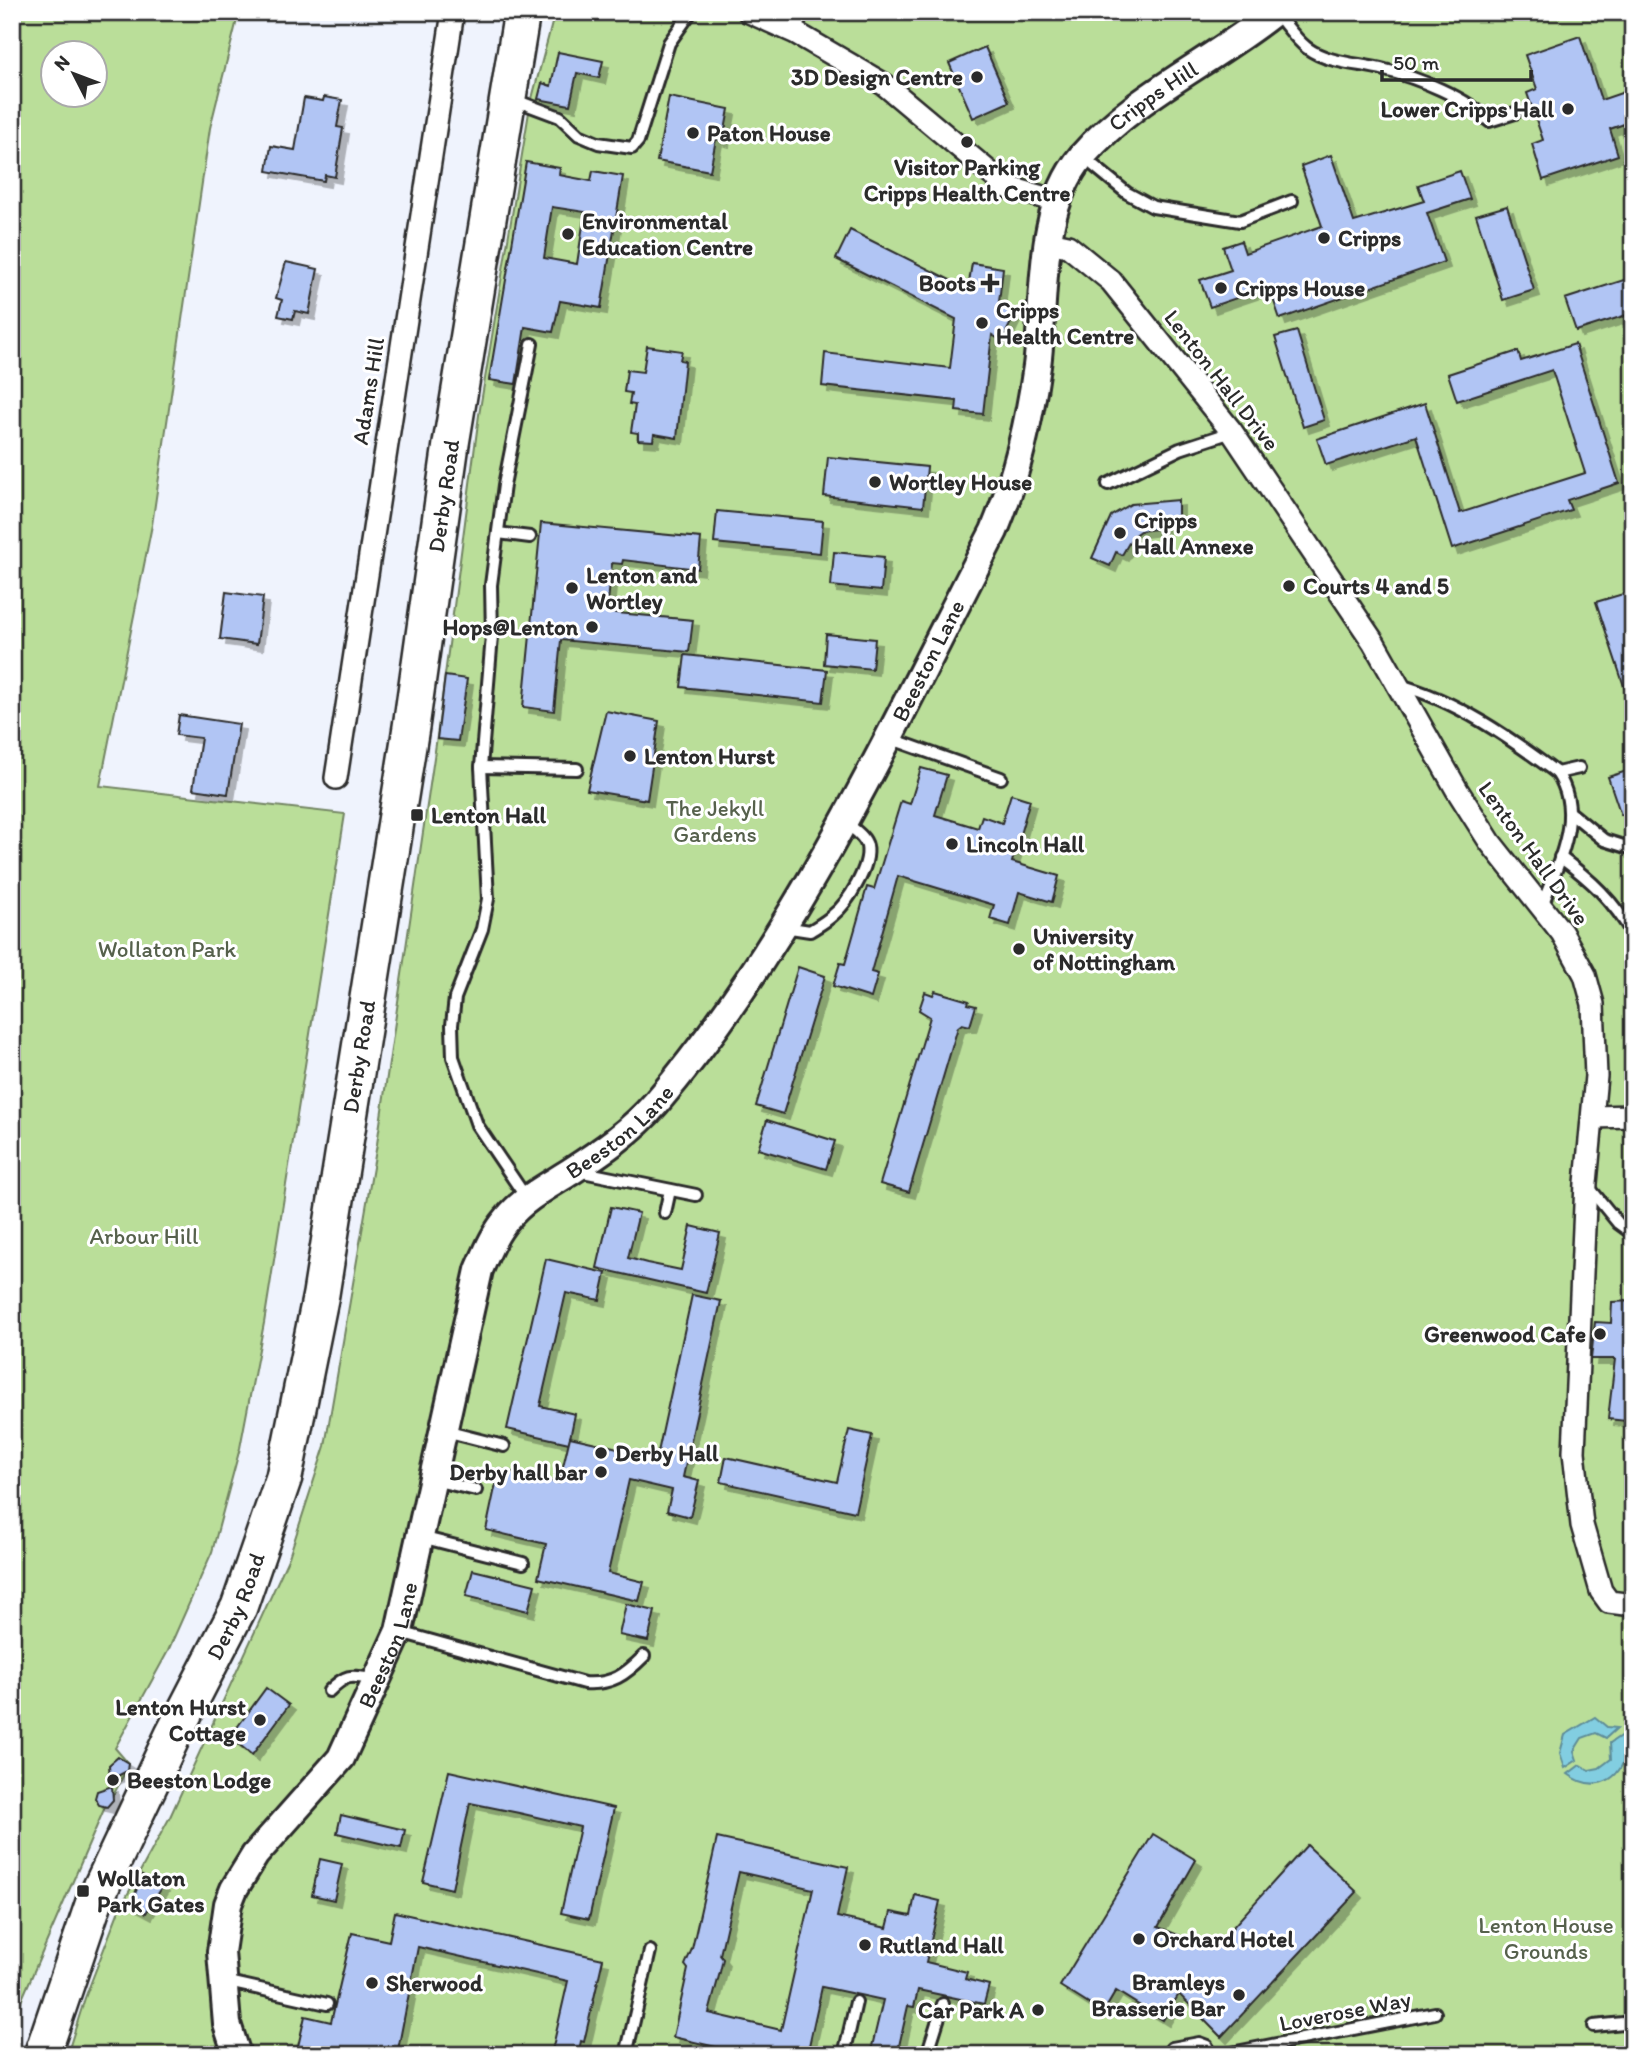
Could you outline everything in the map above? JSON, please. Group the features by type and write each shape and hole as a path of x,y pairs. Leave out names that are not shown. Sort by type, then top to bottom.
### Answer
{"highway":[{"name":"Derby Road","path":"42,2055 98,1892 173,1735 239,1607 284,1477 321,1294 506,97 522,12"}],"street":[{"name":"Adams Hill","path":"336,778 453,12"},
{"path":"748,12 796,33 885,85 1007,187 1057,201"},
{"name":"Cripps Hill","path":"1057,201 1082,156 1124,117 1274,12"},
{"name":"Beeston Lane","path":"237,2055 227,2024 221,1952 234,1889 255,1855 341,1758 399,1631 479,1270 507,1219 527,1199 627,1133 656,1103 736,997 782,927 843,820 994,531 1007,499 1017,467 1037,366 1049,242 1057,201"},
{"name":"Lenton Hall Drive","path":"1049,242 1068,246 1111,281 1232,432 1374,643 1483,833 1562,933 1585,975 1593,1004 1596,1076 1586,1183 1575,1465 1582,1525 1601,1591 1609,1601 1633,1605"},
{"path":"1593,1117 1633,1116"}],"lane":[{"path":"506,97 560,117 579,135 598,143 632,148 638,141 669,43 691,12"},
{"path":"796,33 802,12"},
{"path":"1274,12 1307,48 1332,60 1387,70 1411,79 1476,107 1489,121 1515,113"},
{"path":"1082,156 1127,193 1153,207 1240,221 1292,201"},
{"path":"527,1199 477,1125 453,1057 452,1026 455,998 482,929 488,899 481,766 492,636 491,584 532,344"},
{"path":"1108,484 1180,449 1232,432"},
{"path":"498,533 530,537"},
{"path":"1396,684 1419,691 1479,722 1557,773 1568,790 1571,813 1560,857 1541,909"},
{"path":"887,737 1001,778"},
{"path":"481,766 577,769"},
{"path":"1557,773 1579,768"},
{"path":"1571,813 1604,840 1633,849"},
{"path":"782,927 810,931 834,915 851,891 862,870 867,846 864,838 843,820"},
{"path":"1560,857 1595,883 1620,912 1633,935"},
{"path":"573,1170 696,1195"},
{"path":"1586,1183 1618,1223 1633,1234"},
{"path":"665,1213 670,1190"},
{"path":"445,1431 504,1446"},
{"path":"433,1480 476,1490"},
{"path":"421,1537 523,1563"},
{"path":"399,1631 584,1683 603,1684 618,1679 644,1656"},
{"path":"330,1691 342,1678 351,1675 378,1681"},
{"path":"626,2055 650,1951"},
{"path":"223,1980 327,2004"},
{"path":"844,2055 856,2002"},
{"path":"928,2055 943,2004"},
{"name":"Loverose Way","path":"1221,2055 1435,2014"},
{"path":"1594,2026 1633,2022"},
{"path":"1167,2055 1172,2048 1199,2043 1208,2046 1210,2055"}],"green space":[{"name":"Wollaton Park","path":"12,12 239,12 210,128 152,525 100,786 345,814 264,1323 240,1448 212,1552 168,1651 115,1748 128,1763 105,1807 12,2022"},
{"name":"University of Nottingham","path":"555,12 1633,12 1633,2055 67,2055 85,1998 119,1910 170,1817 289,1557 325,1446 377,1144 436,744 479,415 530,106"}],"water":[{"path":"1595,1717 1607,1727 1617,1728 1606,1738 1596,1733 1582,1738 1574,1751 1577,1760 1565,1768 1560,1753 1565,1735"},
{"path":"1622,1735 1625,1758 1621,1767 1609,1779 1593,1784 1568,1774 1580,1765 1589,1770 1599,1768 1611,1759 1610,1743"}],"building":[{"name":"Lower Cripps Hall","path":"1580,36 1601,100 1633,89 1633,121 1610,129 1618,155 1543,180 1532,144 1543,140 1527,93 1537,89 1525,55"},
{"name":"3D Design Centre","path":"985,47 1009,102 973,118 949,63"},
{"path":"558,52 603,61 599,78 577,73 570,105 538,99 542,83 551,86"},
{"path":"324,97 342,100 337,127 343,128 335,177 325,175 324,181 267,171 271,146 295,150 304,98 323,101"},
{"name":"Paton House","path":"669,97 729,109 723,141 716,139 710,171 657,161"},
{"path":"1331,155 1354,222 1424,201 1418,185 1460,171 1470,199 1427,213 1444,262 1280,319 1269,287 1210,307 1200,280 1231,270 1223,247 1241,241 1245,253 1322,226 1301,166"},
{"name":"Environmental Education Centre","path":"526,162 560,168 559,175 591,181 593,171 623,176 601,308 560,301 553,332 525,327 516,384 489,380","holes":["552,207 585,212 577,264 544,258"]},
{"path":"1507,206 1534,290 1503,300 1476,215"},
{"name":"Cripps Health Centre","path":"850,230 968,289 972,263 1003,268 999,302 1016,312 1002,341 992,335 983,414 956,411 957,401 822,386 825,353 950,368 956,319 836,259"},
{"path":"286,262 318,269 309,314 295,311 293,319 278,316 282,300 276,298"},
{"path":"1633,277 1633,313 1576,331 1565,299"},
{"path":"1297,331 1324,420 1303,427 1275,337"},
{"path":"1575,344 1619,483 1567,500 1571,510 1452,549 1416,436 1326,465 1317,439 1425,403 1460,513 1585,473 1552,370 1457,401 1448,374 1518,351 1521,361"},
{"path":"647,346 682,351 680,360 685,361 677,438 654,434 653,441 638,440 638,433 631,432 635,405 629,404 631,393 624,392 627,370 643,372"},
{"name":"Wortley House","path":"828,457 927,467 923,507 824,496"},
{"name":"Cripps Hall Annexe","path":"1178,500 1178,517 1163,519 1163,528 1140,531 1133,536 1122,555 1116,552 1110,566 1092,558 1111,516 1131,504"},
{"path":"717,511 823,521 820,553 714,543"},
{"path":"541,523 701,538 698,569 623,560 622,564 612,563 607,612 693,620 689,652 561,640 554,711 523,707"},
{"path":"834,552 884,557 881,591 831,586"},
{"path":"1633,591 1633,700 1629,701 1596,602"},
{"path":"226,592 263,597 257,644 220,639"},
{"path":"826,634 875,639 872,669 824,664"},
{"path":"685,655 827,670 823,702 681,687"},
{"path":"445,676 467,679 458,741 437,739"},
{"name":"Lenton Hurst","path":"606,711 659,721 647,800 587,790"},
{"path":"179,715 239,724 228,794 193,789 201,738 176,735"},
{"name":"Lincoln Hall","path":"921,768 947,775 935,815 978,828 982,816 1002,823 1011,794 1030,800 1012,862 1059,876 1052,902 1019,892 1010,925 990,919 994,905 898,876 871,972 878,974 871,998 833,986 840,963 845,964 867,887 874,889 901,801 910,804"},
{"path":"1633,769 1633,811 1621,815 1608,777"},
{"path":"798,967 825,976 783,1114 756,1106"},
{"path":"935,991 969,1001 968,1004 976,1006 970,1026 962,1024 958,1027 909,1192 880,1184 930,1017 919,1010 925,992 933,995"},
{"path":"767,1120 835,1141 826,1169 758,1149"},
{"path":"611,1207 639,1213 628,1258 647,1263 681,1270 691,1226 720,1233 706,1293 597,1268"},
{"path":"546,1259 606,1273 600,1300 566,1293 540,1406 575,1414 569,1443 507,1429"},
{"name":"Derby Hall","path":"692,1295 721,1301 683,1477 699,1481 690,1517 667,1511 672,1490 629,1480 608,1573 644,1582 639,1601 538,1578 546,1544 486,1530 499,1469 559,1483 570,1437 657,1457"},
{"path":"1633,1301 1633,1383 1628,1383 1626,1421 1608,1419 1615,1359 1591,1359 1595,1322 1611,1323 1612,1302"},
{"name":"Derby Hall","path":"849,1430 872,1435 855,1512 721,1482 726,1457 837,1482"},
{"path":"473,1570 535,1585 528,1611 466,1596"},
{"path":"626,1604 655,1611 648,1641 619,1635"},
{"name":"Lenton Hurst Cottage","path":"266,1688 289,1705 252,1755 230,1737"},
{"path":"118,1757 128,1763 127,1771 110,1780 109,1765"},
{"path":"449,1771 614,1808 589,1919 561,1913 580,1827 519,1813 470,1803 452,1889 423,1882"},
{"path":"112,1786 113,1800 107,1807 99,1805 95,1798 97,1791"},
{"path":"341,1815 405,1830 401,1848 337,1833"},
{"name":"Orchard Hotel","path":"1153,1834 1196,1860 1158,1927 1213,1949 1307,1845 1357,1892 1221,2037 1179,1994 1163,2020 1116,1991 1103,2013 1060,1986"},
{"name":"Rutland Hall","path":"717,1838 848,1867 837,1917 887,1928 891,1912 911,1916 915,1895 940,1901 926,1962 967,1972 965,1979 989,1985 984,2004 918,1990 914,2007 908,2006 897,2055 870,2055 883,2000 822,1987 807,2055 750,2055 673,2037 688,1969 685,1965 692,1949","holes":["739,1872 813,1889 781,2030 709,2013 723,1959 720,1955"]},
{"path":"320,1859 342,1864 334,1900 312,1895"},
{"path":"142,1875 163,1886 146,1913 131,1905"},
{"name":"Sherwood","path":"395,1912 603,1959 584,2042 581,2041 578,2055 551,2055 568,1981 418,1947 397,2055 296,2055 305,2016 331,2022 352,1933 389,1941"}],"place":[{"name":"3D Design Centre","path":"977,77"},
{"name":"Lower Cripps Hall","path":"1568,109"},
{"name":"Paton House","path":"693,133"},
{"name":"Visitor Parking Cripps Health Centre","path":"967,142"},
{"name":"Environmental Education Centre","path":"568,234"},
{"name":"Cripps","path":"1324,238"},
{"name":"Boots","path":"990,283"},
{"name":"Cripps House","path":"1221,288"},
{"name":"Cripps Health Centre","path":"982,323"},
{"name":"Wortley House","path":"875,482"},
{"name":"Cripps Hall Annexe","path":"1120,533"},
{"name":"Courts 4 and 5","path":"1289,586"},
{"name":"Lenton and Wortley","path":"572,588"},
{"name":"Hops@Lenton","path":"592,627"},
{"name":"Lenton Hurst","path":"630,756"},
{"name":"Lenton Hall","path":"417,815"},
{"name":"Lincoln Hall","path":"952,844"},
{"name":"University of Nottingham","path":"1019,949"},
{"name":"Greenwood Cafe","path":"1600,1334"},
{"name":"Derby Hall","path":"601,1453"},
{"name":"Derby hall bar","path":"601,1472"},
{"name":"Lenton Hurst Cottage","path":"260,1720"},
{"name":"Beeston Lodge","path":"113,1780"},
{"name":"Wollaton Park Gates","path":"83,1891"},
{"name":"Orchard Hotel","path":"1139,1939"},
{"name":"Rutland Hall","path":"865,1945"},
{"name":"Sherwood","path":"372,1983"},
{"name":"Bramleys Brasserie Bar","path":"1239,1995"},
{"name":"Car Park A","path":"1038,2010"}],"park label":[{"name":"The Jekyll Gardens","path":"715,821"},
{"name":"Arbour Hill","path":"144,1236"},
{"name":"Lenton House Grounds","path":"1546,1938"}]}
